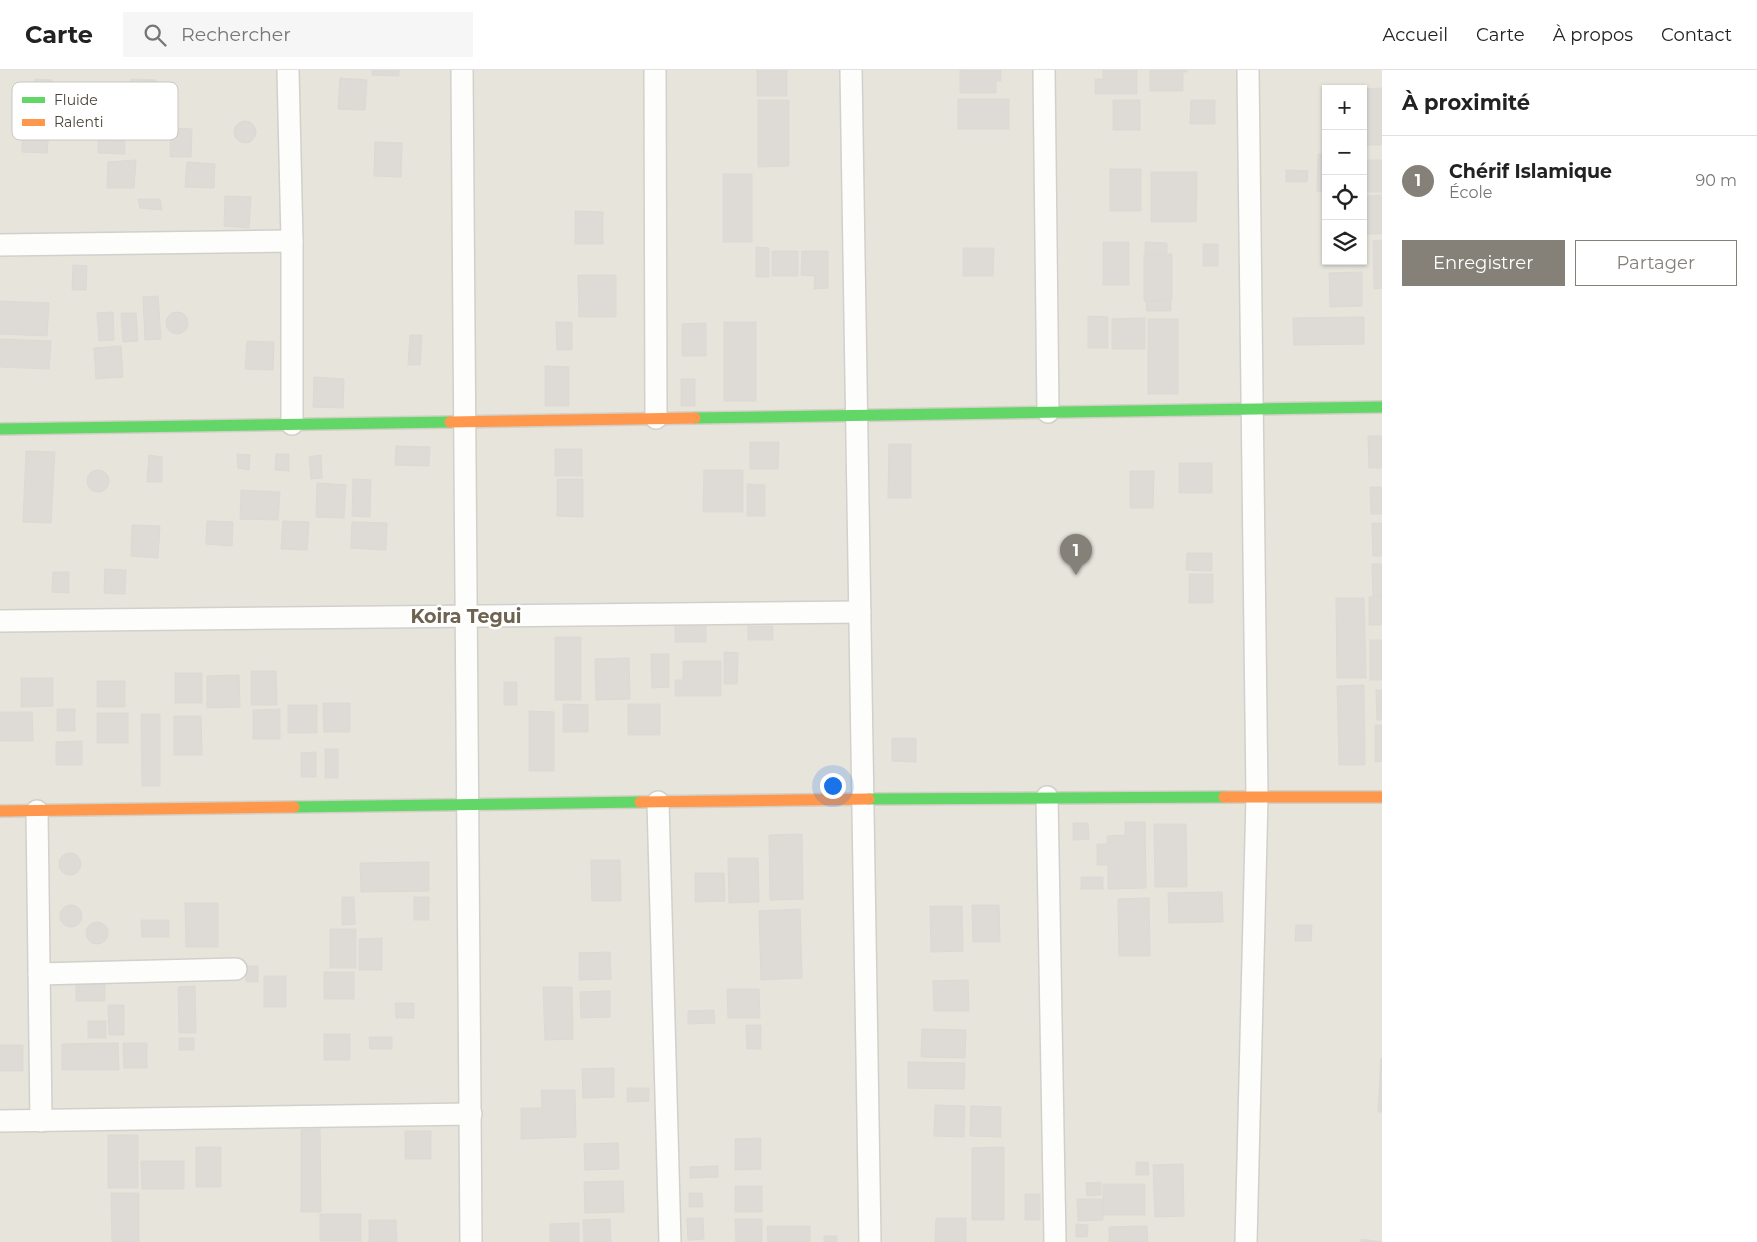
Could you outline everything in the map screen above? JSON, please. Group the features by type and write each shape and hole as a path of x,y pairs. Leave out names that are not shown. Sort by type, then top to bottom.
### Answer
{"street":[{"path":"288,70 292,241 292,424"},
{"path":"462,70 472,1242"},
{"path":"655,70 656,418"},
{"path":"851,70 870,1242"},
{"path":"1044,70 1048,412"},
{"path":"1246,1242 1257,797 1248,70"},
{"path":"0,245 292,241"},
{"path":"0,428 1382,407"},
{"path":"0,621 860,612"},
{"path":"0,811 1047,797 1382,797"},
{"path":"1047,797 1055,1242"},
{"path":"658,802 670,1242"},
{"path":"37,811 41,1121"},
{"path":"39,974 236,969"},
{"path":"0,1121 471,1114"}],"shaded area":[{"path":"0,70 1382,70 1382,1242 0,1242"}],"building":[{"path":"372,70 399,70 399,76 372,75"},
{"path":"757,70 787,70 787,96 757,96"},
{"path":"960,70 1001,70 1001,81 996,81 996,93 960,93"},
{"path":"1103,70 1137,70 1137,94 1095,94 1095,79 1103,79"},
{"path":"1150,70 1187,70 1187,72 1183,72 1183,91 1150,91"},
{"path":"340,78 367,80 365,110 338,109"},
{"path":"35,79 52,80 52,82 35,82"},
{"path":"131,79 156,80 156,82 131,82"},
{"path":"1382,88 1382,145 1367,145 1367,89"},
{"path":"958,99 1009,99 1009,129 958,129"},
{"path":"758,100 789,100 789,166 758,167"},
{"path":"1113,100 1140,100 1140,130 1113,130"},
{"path":"1191,100 1215,100 1215,124 1190,124"},
{"path":"245,121 253,124 256,132 253,140 245,143 237,140 234,132 237,124"},
{"path":"178,128 192,129 191,157 170,157 171,140 178,140"},
{"path":"22,140 48,140 47,153 22,152"},
{"path":"98,140 125,141 125,154 98,153"},
{"path":"375,142 402,143 401,177 374,176"},
{"path":"1318,154 1322,154 1322,192 1317,191"},
{"path":"136,160 134,188 107,188 108,162"},
{"path":"1367,160 1382,160 1382,192 1367,192"},
{"path":"187,162 215,164 214,188 185,187"},
{"path":"1110,169 1141,169 1141,211 1110,211"},
{"path":"1286,170 1308,171 1307,182 1286,182"},
{"path":"1151,172 1197,172 1196,222 1151,222"},
{"path":"723,174 752,174 752,242 723,242"},
{"path":"1382,195 1382,234 1367,234 1367,196"},
{"path":"225,196 251,197 249,228 224,226"},
{"path":"138,199 160,199 162,210 140,208"},
{"path":"575,211 603,212 603,244 575,244"},
{"path":"1382,240 1382,288 1374,289 1373,241"},
{"path":"1103,242 1129,242 1129,285 1103,285"},
{"path":"1145,242 1167,243 1167,254 1145,254"},
{"path":"1203,244 1218,244 1218,266 1203,266"},
{"path":"756,247 769,248 769,277 756,277"},
{"path":"963,248 994,248 993,276 963,276"},
{"path":"772,251 798,251 798,276 772,276"},
{"path":"802,251 828,251 828,288 814,289 815,276 801,275"},
{"path":"1144,254 1172,254 1172,300 1144,301"},
{"path":"73,265 87,266 86,290 72,290"},
{"path":"1362,272 1362,306 1330,307 1329,273"},
{"path":"578,275 616,275 616,317 579,317"},
{"path":"158,296 161,339 145,340 143,297"},
{"path":"0,301 49,303 47,336 0,334"},
{"path":"1146,301 1171,301 1171,311 1147,311"},
{"path":"113,312 114,340 99,341 97,313"},
{"path":"177,312 185,315 188,323 185,331 177,334 169,331 166,323 169,315"},
{"path":"121,313 136,313 138,341 123,342"},
{"path":"1088,316 1108,317 1108,348 1088,348"},
{"path":"1364,317 1364,344 1294,345 1293,318"},
{"path":"1145,318 1145,349 1112,349 1112,319"},
{"path":"1148,319 1178,319 1178,394 1148,394"},
{"path":"556,322 572,322 572,350 557,350"},
{"path":"724,322 756,322 756,401 724,401"},
{"path":"706,323 706,356 682,356 682,324"},
{"path":"410,335 422,335 420,365 408,365"},
{"path":"0,339 51,341 49,369 0,367"},
{"path":"247,341 274,342 273,370 245,369"},
{"path":"121,346 123,377 96,379 94,348"},
{"path":"545,366 569,367 569,406 545,406"},
{"path":"314,377 344,379 343,408 313,407"},
{"path":"681,379 695,379 695,406 681,406"},
{"path":"1368,436 1382,436 1382,468 1369,468"},
{"path":"750,442 779,442 778,469 750,469"},
{"path":"889,444 911,444 911,498 888,498"},
{"path":"396,446 430,447 429,466 395,465"},
{"path":"555,449 582,449 582,476 555,476"},
{"path":"26,451 55,452 51,523 23,522"},
{"path":"237,454 250,455 249,470 238,468"},
{"path":"276,454 289,454 289,471 275,470"},
{"path":"149,455 162,457 162,482 147,482"},
{"path":"321,455 322,478 311,479 309,457"},
{"path":"1179,463 1212,463 1212,493 1179,493"},
{"path":"98,470 106,473 109,481 106,489 98,492 90,489 87,481 90,473"},
{"path":"704,470 743,470 743,512 703,512"},
{"path":"1130,471 1154,471 1153,508 1130,508"},
{"path":"353,479 371,480 370,517 352,516"},
{"path":"557,479 583,479 583,517 557,516"},
{"path":"317,483 346,485 344,518 316,517"},
{"path":"747,484 765,485 765,516 747,516"},
{"path":"1370,487 1382,487 1382,514 1371,514"},
{"path":"241,490 280,492 278,520 240,519"},
{"path":"207,521 233,522 232,546 206,544"},
{"path":"283,521 309,522 307,550 281,549"},
{"path":"352,522 387,523 386,550 351,548"},
{"path":"1372,523 1382,523 1382,556 1373,556"},
{"path":"132,525 160,526 158,558 131,556"},
{"path":"1187,553 1212,553 1212,571 1186,570"},
{"path":"1372,564 1382,564 1382,596 1373,596"},
{"path":"105,569 126,570 125,594 104,593"},
{"path":"53,572 69,572 69,593 52,592"},
{"path":"1189,574 1213,574 1213,603 1189,603"},
{"path":"1382,596 1382,625 1369,625 1369,597"},
{"path":"1336,598 1364,598 1366,678 1337,678"},
{"path":"675,626 706,626 706,642 675,642"},
{"path":"748,626 773,626 773,640 748,640"},
{"path":"555,637 581,637 581,700 555,700"},
{"path":"1370,640 1382,640 1382,680 1370,680"},
{"path":"724,652 738,653 737,684 724,684"},
{"path":"651,654 669,654 669,687 652,688"},
{"path":"629,658 630,699 596,700 595,659"},
{"path":"683,661 721,661 721,696 675,696 675,680 683,680"},
{"path":"251,671 276,671 277,705 251,705"},
{"path":"175,673 202,673 202,703 175,703"},
{"path":"239,675 240,707 207,708 207,676"},
{"path":"21,678 53,678 53,706 21,707"},
{"path":"97,681 125,681 125,707 97,707"},
{"path":"504,682 517,682 517,705 504,705"},
{"path":"1364,685 1365,765 1339,765 1337,686"},
{"path":"1376,690 1382,690 1382,720 1377,720"},
{"path":"323,703 350,703 350,732 324,732"},
{"path":"563,704 588,705 588,732 563,732"},
{"path":"628,704 660,704 660,735 628,735"},
{"path":"288,705 317,705 317,733 288,733"},
{"path":"57,709 75,709 75,731 57,731"},
{"path":"280,709 280,739 253,739 253,710"},
{"path":"529,711 554,712 554,771 529,771"},
{"path":"0,712 32,712 33,741 0,741"},
{"path":"97,713 128,713 128,743 97,743"},
{"path":"141,714 160,714 160,786 142,786"},
{"path":"174,716 201,716 202,755 174,755"},
{"path":"1375,725 1382,725 1382,761 1375,762"},
{"path":"892,738 916,738 916,762 892,761"},
{"path":"82,741 82,765 56,765 56,742"},
{"path":"325,749 338,749 338,778 325,778"},
{"path":"316,752 316,777 301,777 301,753"},
{"path":"1125,822 1145,822 1146,888 1108,889 1108,865 1097,865 1097,844 1107,844 1107,836 1125,835"},
{"path":"1073,823 1088,823 1089,839 1073,840"},
{"path":"1154,824 1186,824 1187,887 1155,887"},
{"path":"802,834 803,899 770,900 769,835"},
{"path":"70,853 78,856 81,864 78,872 70,875 62,872 59,864 62,856"},
{"path":"728,858 758,858 759,902 729,903"},
{"path":"591,860 620,860 621,901 592,901"},
{"path":"429,862 429,891 361,892 360,863"},
{"path":"695,873 724,873 725,901 695,902"},
{"path":"1081,877 1103,877 1103,889 1081,889"},
{"path":"1222,892 1223,922 1169,923 1168,893"},
{"path":"342,897 354,897 355,924 342,925"},
{"path":"414,897 429,897 429,920 414,920"},
{"path":"1149,898 1150,956 1119,956 1118,899"},
{"path":"185,903 218,903 218,947 186,947"},
{"path":"71,905 79,908 82,916 79,924 71,927 63,924 60,916 63,908"},
{"path":"972,905 999,905 1000,942 973,942"},
{"path":"930,906 962,906 963,951 931,952"},
{"path":"800,909 802,978 761,980 759,911"},
{"path":"141,920 169,920 169,937 142,937"},
{"path":"97,922 105,925 108,933 105,941 97,944 89,941 86,933 89,925"},
{"path":"1296,925 1312,925 1311,941 1295,941"},
{"path":"330,929 356,929 356,968 330,968"},
{"path":"382,938 382,970 359,970 359,939"},
{"path":"610,952 611,979 579,980 579,953"},
{"path":"246,966 258,966 258,982 246,982"},
{"path":"324,972 354,972 354,999 324,999"},
{"path":"264,976 286,976 286,1007 264,1007"},
{"path":"968,980 969,1011 934,1011 933,981"},
{"path":"76,983 105,983 105,1001 76,1001"},
{"path":"195,986 196,1033 179,1033 178,987"},
{"path":"543,987 572,987 573,1039 545,1040"},
{"path":"727,989 759,989 760,1018 728,1018"},
{"path":"610,991 610,1017 581,1018 580,992"},
{"path":"395,1003 414,1003 414,1018 396,1018"},
{"path":"108,1005 124,1005 124,1035 109,1035"},
{"path":"714,1010 715,1023 688,1024 688,1011"},
{"path":"88,1021 106,1021 106,1038 88,1038"},
{"path":"746,1025 761,1025 761,1049 747,1049"},
{"path":"922,1029 966,1030 965,1058 921,1057"},
{"path":"324,1034 350,1034 350,1060 324,1060"},
{"path":"369,1037 392,1037 392,1049 370,1049"},
{"path":"179,1038 194,1038 194,1050 179,1050"},
{"path":"118,1043 119,1070 62,1070 62,1044"},
{"path":"123,1043 147,1043 147,1068 124,1068"},
{"path":"0,1045 23,1045 23,1071 0,1071"},
{"path":"1381,1058 1382,1112 1378,1112"},
{"path":"908,1062 965,1063 964,1089 908,1088"},
{"path":"614,1068 614,1097 583,1098 582,1069"},
{"path":"627,1088 649,1088 649,1101 627,1102"},
{"path":"541,1090 575,1090 576,1137 521,1139 521,1108 542,1108"},
{"path":"935,1105 965,1106 964,1137 934,1136"},
{"path":"971,1106 1001,1107 1001,1137 970,1136"},
{"path":"320,1129 321,1212 301,1212 301,1130"},
{"path":"405,1131 431,1131 431,1159 405,1159"},
{"path":"108,1135 138,1135 138,1188 108,1188"},
{"path":"761,1138 761,1169 735,1170 735,1139"},
{"path":"618,1143 619,1169 585,1170 584,1144"},
{"path":"196,1147 221,1147 221,1187 196,1187"},
{"path":"1004,1147 1004,1220 972,1220 972,1148"},
{"path":"141,1161 184,1161 184,1189 142,1189"},
{"path":"1136,1162 1148,1162 1149,1175 1136,1175"},
{"path":"1183,1164 1184,1216 1155,1217 1153,1165"},
{"path":"718,1166 718,1177 690,1178 690,1167"},
{"path":"623,1181 624,1212 585,1213 584,1182"},
{"path":"1101,1182 1101,1195 1087,1196 1086,1183"},
{"path":"1103,1184 1145,1184 1145,1215 1103,1215"},
{"path":"735,1186 762,1186 762,1212 735,1212"},
{"path":"111,1193 139,1193 139,1242 112,1242"},
{"path":"689,1193 702,1193 703,1207 689,1207"},
{"path":"1025,1194 1040,1194 1040,1220 1025,1220"},
{"path":"1077,1199 1103,1199 1103,1220 1078,1221"},
{"path":"320,1214 361,1214 361,1241 320,1241"},
{"path":"687,1218 703,1218 704,1239 688,1240"},
{"path":"936,1218 966,1218 966,1242 935,1242"},
{"path":"610,1219 611,1242 584,1242 583,1220"},
{"path":"735,1219 762,1219 762,1242 736,1242"},
{"path":"369,1220 396,1220 397,1242 369,1242"},
{"path":"579,1223 579,1242 550,1242 550,1224"},
{"path":"1076,1224 1088,1225 1087,1237 1076,1237"},
{"path":"767,1226 810,1226 810,1242 768,1242"},
{"path":"1147,1226 1148,1242 1109,1242 1109,1227"},
{"path":"824,1236 837,1236 837,1242 824,1242"},
{"path":"1361,1239 1382,1242 1361,1242"}],"traffic: fast":[{"path":"695,418 1382,407"},
{"path":"0,429 450,422"},
{"path":"869,799 1224,797"},
{"path":"294,807 640,802"}],"traffic: slow":[{"path":"450,422 695,418"},
{"path":"1224,797 1382,797"},
{"path":"640,802 869,799"},
{"path":"0,811 294,807"}],"place":[{"name":"Chérif Islamique","path":"1076,575"}],"district":[{"name":"Koira Tegui","path":"466,616"}]}
